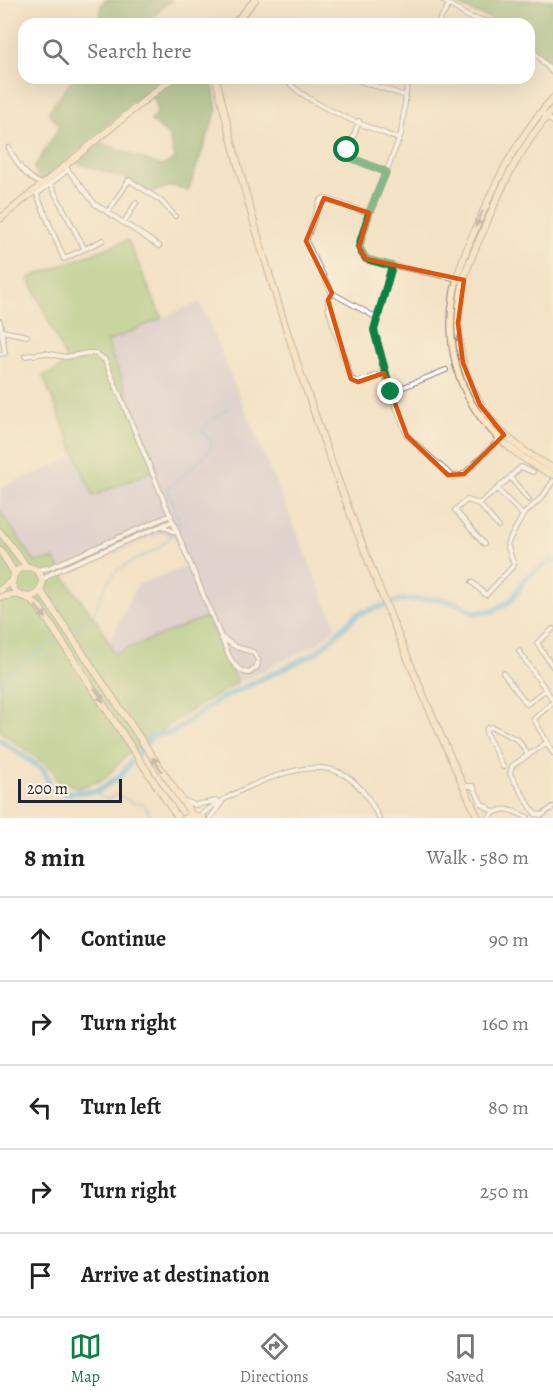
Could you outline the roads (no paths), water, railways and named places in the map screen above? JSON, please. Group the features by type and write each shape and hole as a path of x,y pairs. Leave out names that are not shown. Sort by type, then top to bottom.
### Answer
{"street":[{"path":"242,18 255,0"},
{"path":"442,0 473,18"},
{"path":"441,18 449,5"},
{"path":"535,53 553,73"},
{"path":"0,219 66,168 165,84"},
{"path":"218,84 263,255 293,348 380,595 478,818"},
{"path":"290,84 310,100 399,140"},
{"path":"369,84 406,96"},
{"path":"407,84 399,140 360,240 362,254 371,261 460,279"},
{"path":"553,98 507,173 460,279 458,323 463,363 480,405 502,437 528,463 553,475"},
{"path":"544,114 553,109"},
{"path":"544,114 553,122"},
{"path":"358,121 347,155 386,172"},
{"path":"9,147 16,162 28,177 45,184 84,248"},
{"path":"66,168 80,189 108,212 159,246"},
{"path":"108,212 129,180 159,200 176,216"},
{"path":"36,192 64,259 103,240"},
{"path":"369,213 328,198 320,201 306,242 332,293 377,318"},
{"path":"124,222 136,203"},
{"path":"392,266 377,318 375,340 384,373 407,436 453,477 464,474 502,437"},
{"path":"332,293 328,300 328,311 351,379 361,381 384,373"},
{"path":"0,321 5,353 0,354"},
{"path":"2,331 27,336"},
{"path":"26,356 45,354 65,357 95,353 105,360 221,637 235,665 243,672 249,673 257,667 258,660 253,652 236,647 221,637"},
{"path":"391,392 446,370"},
{"path":"502,437 553,468"},
{"path":"479,504 521,467 533,472"},
{"path":"510,477 529,500"},
{"path":"472,582 486,595 514,565 507,544 523,515 543,496 553,480"},
{"path":"497,489 523,515"},
{"path":"484,544 456,510 467,500 479,504 498,526"},
{"path":"159,520 167,505"},
{"path":"0,532 27,567 36,570 49,568 171,515"},
{"path":"42,580 54,572 173,521"},
{"path":"162,525 179,535"},
{"path":"0,550 14,577 15,589 39,607 169,801 178,818"},
{"path":"0,590 27,567"},
{"path":"0,597 33,595 40,590 42,580 36,570"},
{"path":"40,590 180,797 198,816"},
{"path":"553,629 537,643 553,667"},
{"path":"519,651 547,688 545,690 553,701 534,718 553,753"},
{"path":"503,673 527,704 545,690"},
{"path":"503,767 486,734 487,728 492,727 518,740 528,755"},
{"path":"542,815 536,814 510,774 512,766 546,743"},
{"path":"180,797 195,805 208,804 290,770 320,767 336,771 357,784 370,799 379,818"},
{"path":"463,786 473,786 486,809 488,818"},
{"path":"185,818 198,816 225,798"},
{"path":"210,818 225,798"},
{"path":"536,818 553,807"},
{"path":"486,809 494,812 510,809 528,818"},
{"path":"488,818 494,812"}],"waterway":[{"path":"178,525 180,523 167,487 173,485 209,451 212,442 202,431 210,421 229,408"},
{"path":"71,631 84,624 92,616 107,583 116,572 154,550 174,532"},
{"path":"0,740 44,770 50,786 65,793 97,791 119,777 153,735 172,733 218,700 316,653 358,614 401,600 437,599 458,603 475,613 493,611 512,600 525,578 553,560"},
{"path":"0,692 4,677 56,639"},
{"path":"97,791 99,796 108,799 117,795 133,803 144,804 152,818"}]}
